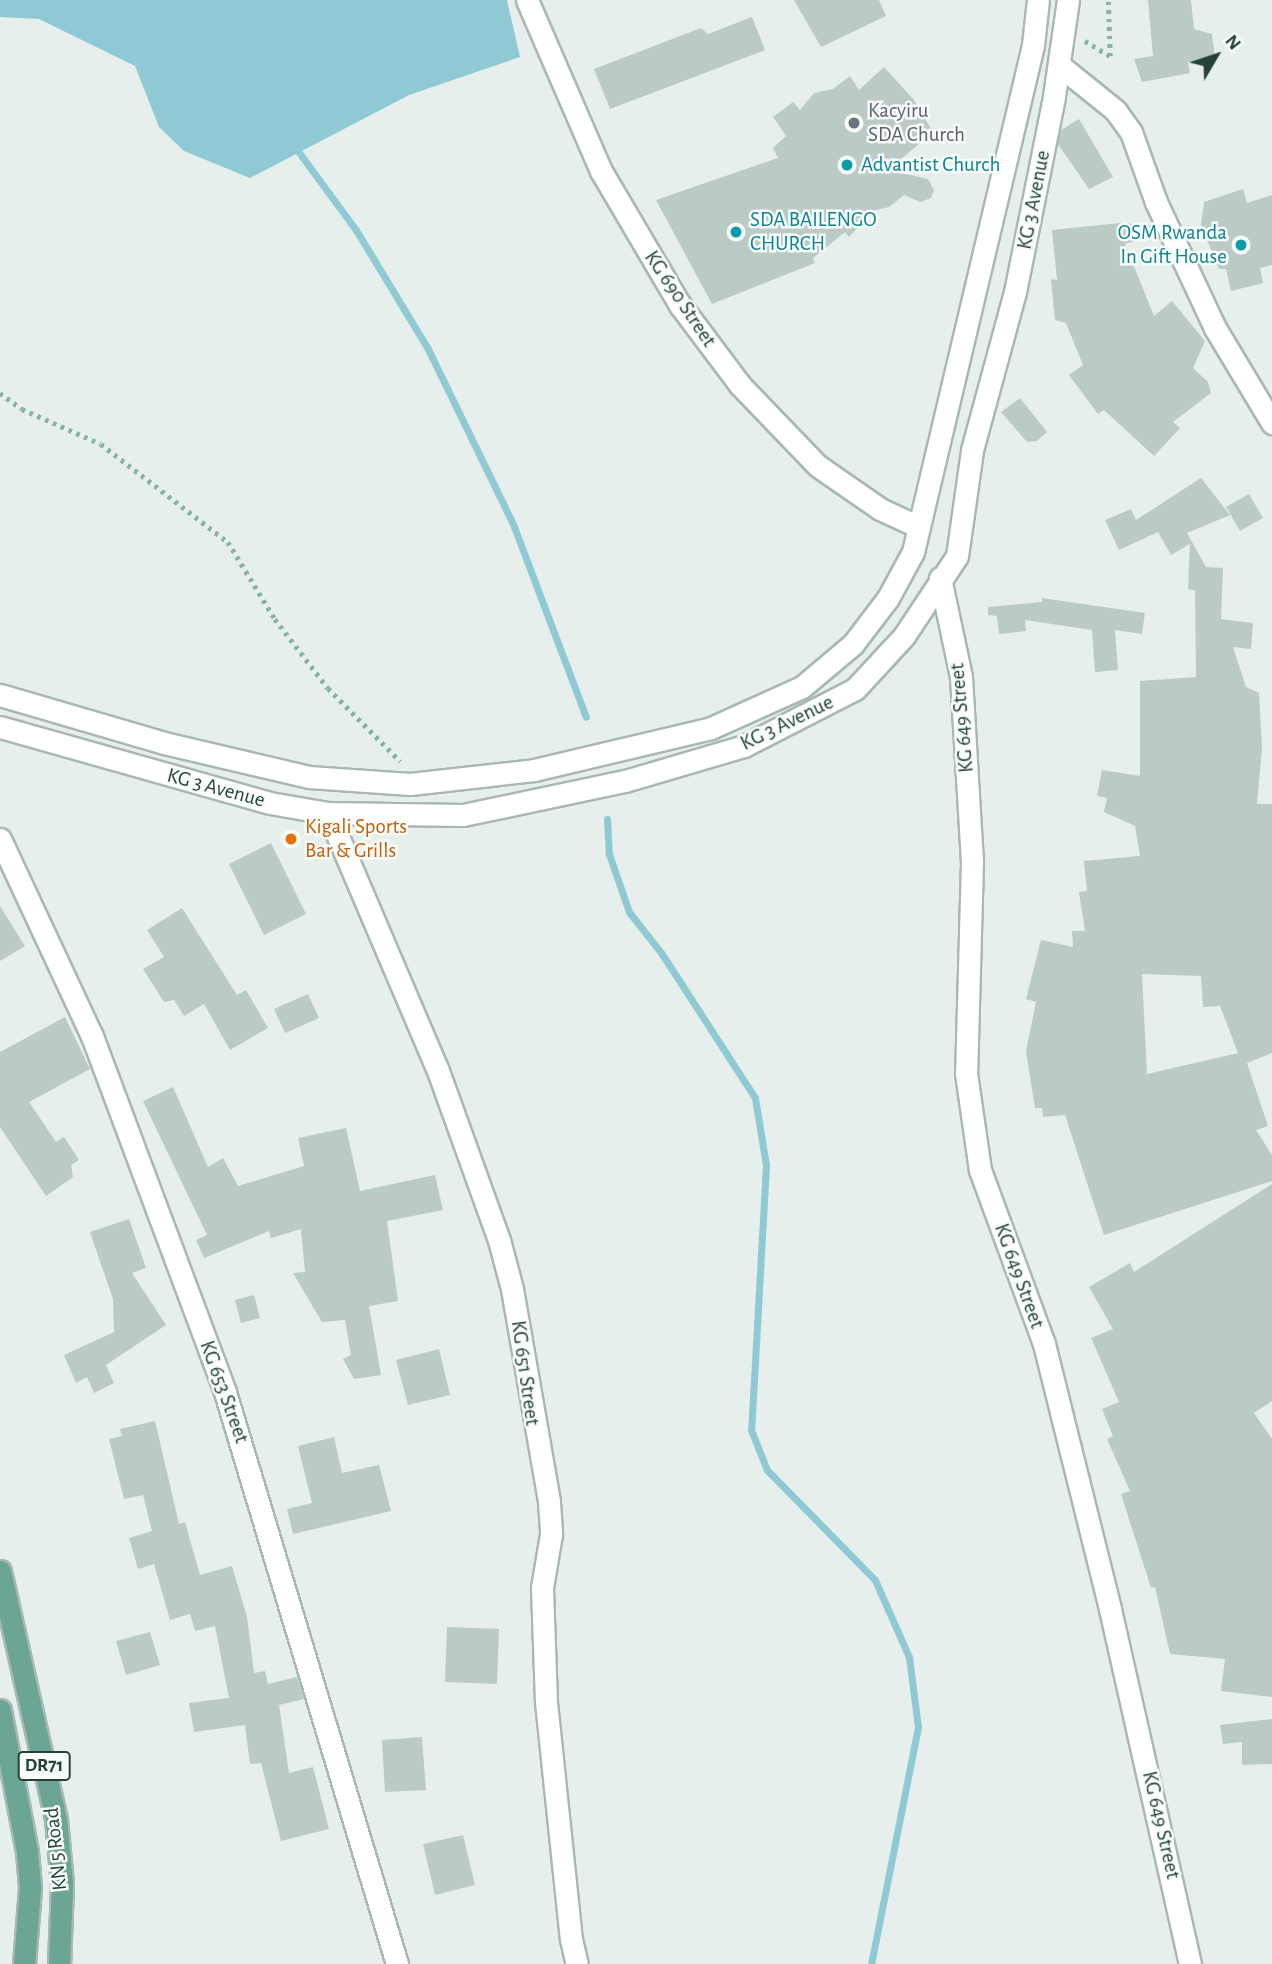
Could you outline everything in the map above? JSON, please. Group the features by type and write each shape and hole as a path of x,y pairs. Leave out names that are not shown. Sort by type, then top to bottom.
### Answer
{"main road":[{"name":"KN 5 Road","path":"0,1571 55,1819 62,1884 59,1964"},
{"name":"KN 5 Road","path":"0,1710 27,1852 30,1888 24,1964"}],"street":[{"name":"KG 690 Street","path":"527,0 601,172 681,305 717,355 740,385 818,466 880,509 919,527"},
{"name":"KG 3 Avenue","path":"0,695 164,743 309,777 410,784 534,770 687,734 802,687 853,643 888,598 912,552 1032,45 1034,3"},
{"name":"KG 3 Avenue","path":"0,727 270,803 328,813 463,815 625,781 744,746 855,688 904,636 957,556 972,450 1015,292 1059,65 1066,10"},
{"path":"1059,65 1115,110 1131,132 1156,202 1215,328 1272,423"},
{"name":"KG 649 Street","path":"940,578 961,677 972,862 966,1073 980,1170 1044,1344 1126,1675 1190,1964"},
{"name":"KG 651 Street","path":"328,813 446,1091 499,1240 512,1289 531,1423 549,1502 551,1534 542,1588 545,1675 571,1939 577,1964"},
{"name":"KG 653 Street","path":"0,839 92,1036 225,1392 397,1964"}],"path":[{"path":"1066,10 1090,45 1110,56 1108,0"},
{"path":"0,393 22,409 101,444 229,542 275,619 328,688 397,753 410,784"}],"water":[{"path":"0,0 507,0 520,57 409,95 250,178 184,151 159,127 135,66 39,19 0,17"}],"building":[{"path":"794,0 879,0 886,16 821,47"},
{"path":"1148,0 1191,0 1194,29 1212,34 1215,59 1188,62 1190,73 1142,82 1134,59 1153,56"},
{"path":"752,17 765,50 610,109 594,69 701,28 708,34"},
{"path":"884,67 914,100 933,132 888,170 928,179 934,190 931,198 920,202 904,195 889,207 872,211 849,237 845,232 813,258 815,263 712,304 656,200 778,158 773,148 786,136 773,117 793,102 800,110 814,93 833,89 850,76 859,90"},
{"path":"1079,119 1113,177 1089,189 1058,144 1061,130"},
{"name":"OSM Rwanda In Gift House","path":"1243,189 1247,203 1272,195 1272,265 1260,268 1263,283 1231,291 1226,269 1219,269 1201,225 1204,202"},
{"path":"1120,223 1152,225 1157,235 1125,244 1154,316 1172,301 1205,341 1193,368 1208,382 1211,393 1173,422 1180,428 1154,456 1104,410 1098,414 1069,375 1083,365 1066,323 1055,320 1051,279 1057,280 1052,230"},
{"path":"1020,398 1047,432 1037,441 1027,442 1001,412"},
{"path":"1201,478 1230,515 1187,533 1206,567 1223,568 1221,619 1253,623 1251,649 1233,647 1246,687 1259,693 1262,748 1257,804 1272,804 1272,1053 1247,1063 1268,1126 1256,1130 1272,1155 1272,1181 1104,1235 1065,1115 1043,1117 1042,1108 1035,1108 1026,1051 1036,1002 1026,999 1041,940 1073,947 1072,931 1085,931 1079,892 1087,891 1084,861 1140,856 1135,826 1104,812 1107,798 1097,796 1102,770 1140,776 1140,681 1196,677 1195,590 1188,589 1190,544 1171,555 1158,532 1119,550 1105,520 1131,509 1136,520","holes":["1142,974 1201,976 1203,1007 1220,1006 1238,1053 1147,1074"]},
{"path":"1249,494 1263,518 1240,531 1226,507"},
{"path":"1042,598 1145,613 1142,634 1115,630 1118,670 1095,672 1092,630 1025,620 1026,631 999,634 997,616 988,615 988,607 1042,602"},
{"path":"271,843 306,914 264,935 229,864"},
{"path":"0,906 25,946 0,961"},
{"path":"182,908 237,995 246,990 268,1028 230,1050 204,1004 184,1016 174,1000 164,1002 143,969 164,957 147,930"},
{"path":"308,994 319,1018 285,1033 274,1009"},
{"path":"65,1017 90,1069 29,1102 56,1142 64,1137 79,1160 71,1165 73,1177 46,1196 0,1127 0,1052"},
{"path":"173,1087 208,1167 223,1158 238,1186 304,1166 298,1138 346,1128 360,1191 435,1175 443,1210 387,1221 398,1301 369,1306 381,1375 354,1379 343,1359 351,1355 345,1320 322,1322 293,1273 305,1272 301,1229 271,1238 269,1231 204,1258 196,1240 207,1235 143,1101"},
{"path":"1272,1184 1272,1401 1254,1413 1272,1439 1272,1697 1221,1691 1225,1659 1170,1654 1155,1587 1151,1588 1121,1494 1130,1491 1107,1439 1113,1436 1102,1409 1119,1402 1091,1338 1113,1329 1089,1287 1130,1263 1134,1272"},
{"path":"129,1219 146,1268 132,1273 166,1325 106,1365 114,1383 94,1393 87,1377 76,1383 64,1355 114,1332 113,1299 90,1232"},
{"path":"254,1295 260,1318 241,1323 235,1300"},
{"path":"439,1349 450,1395 408,1405 396,1360"},
{"path":"155,1421 179,1524 185,1522 200,1575 232,1566 247,1617 254,1673 265,1671 268,1684 297,1677 304,1699 279,1705 289,1773 313,1767 329,1829 281,1841 261,1763 250,1764 245,1725 194,1732 189,1703 229,1698 215,1626 195,1631 190,1614 170,1620 154,1564 138,1569 129,1538 152,1531 143,1495 124,1499 109,1439 122,1436 120,1429"},
{"path":"334,1437 342,1473 379,1465 391,1511 293,1534 287,1509 312,1503 298,1446"},
{"path":"447,1627 499,1629 497,1684 445,1682"},
{"path":"150,1632 160,1665 126,1675 116,1641"},
{"path":"1272,1719 1272,1764 1242,1765 1242,1742 1223,1744 1220,1725"},
{"path":"422,1737 426,1790 385,1792 382,1740"},
{"path":"463,1835 475,1885 435,1895 423,1844"}],"waterway":[{"path":"295,147 356,230 428,349 513,524 586,717"},
{"path":"607,819 609,854 629,912 662,954 755,1098 766,1165 751,1430 767,1470 875,1580 909,1657 918,1727 871,1964"}],"place":[{"name":"Kacyiru SDA Church","path":"854,123"},
{"name":"Advantist Church","path":"847,165"},
{"name":"SDA BAILENGO CHURCH","path":"736,232"},
{"name":"OSM Rwanda In Gift House","path":"1241,245"},
{"name":"Kigali Sports Bar & Grills","path":"291,839"}]}
